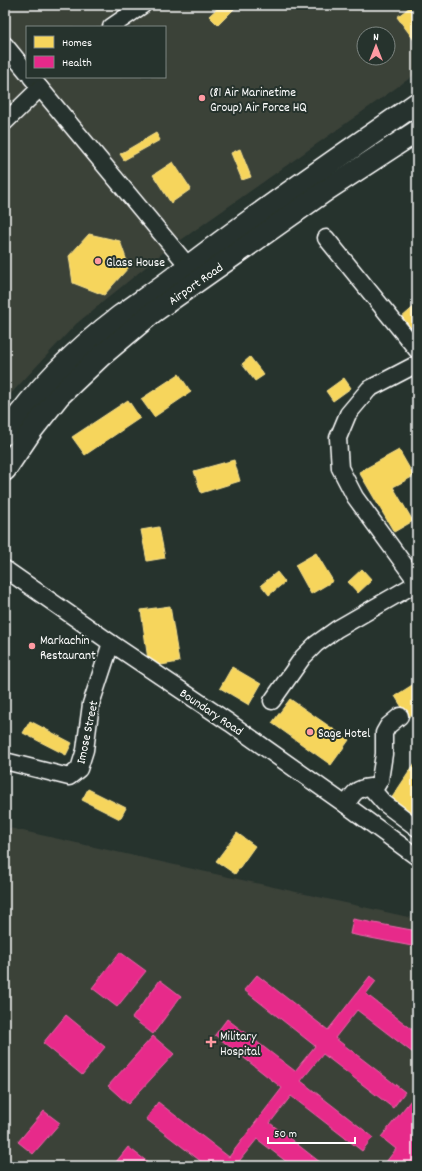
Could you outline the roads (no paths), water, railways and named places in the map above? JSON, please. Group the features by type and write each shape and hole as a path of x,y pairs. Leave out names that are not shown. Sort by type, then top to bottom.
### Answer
{"main road":[{"name":"Airport Road","path":"6,431 50,377 119,317 261,212 417,103"},
{"name":"Airport Road","path":"5,470 32,430 59,396 100,356 152,313 328,189 417,131"}],"street":[{"path":"112,26 143,5"},
{"path":"5,45 26,70"},
{"path":"5,122 33,78 188,266"},
{"path":"326,238 417,350"},
{"path":"272,701 303,657 316,644 337,629 417,582 355,497 340,468 338,438 348,414 369,389 417,364"},
{"name":"Boundary Road","path":"5,569 230,723 417,857"},
{"name":"Imose Street","path":"5,761 69,777 79,769 85,750 91,704 111,643"},
{"path":"374,790 380,780 384,754 384,733 388,726 400,716"},
{"path":"346,805 354,792 362,788 370,787 384,803 417,828"}],"place":[{"name":"(81 Air Marinetime Group) Air Force HQ","path":"202,98"},
{"name":"Glass House","path":"98,261"},
{"name":"Markachin Restaurant","path":"32,646"},
{"name":"Sage Hotel","path":"310,732"},
{"name":"Military Hospital","path":"211,1042"}]}
